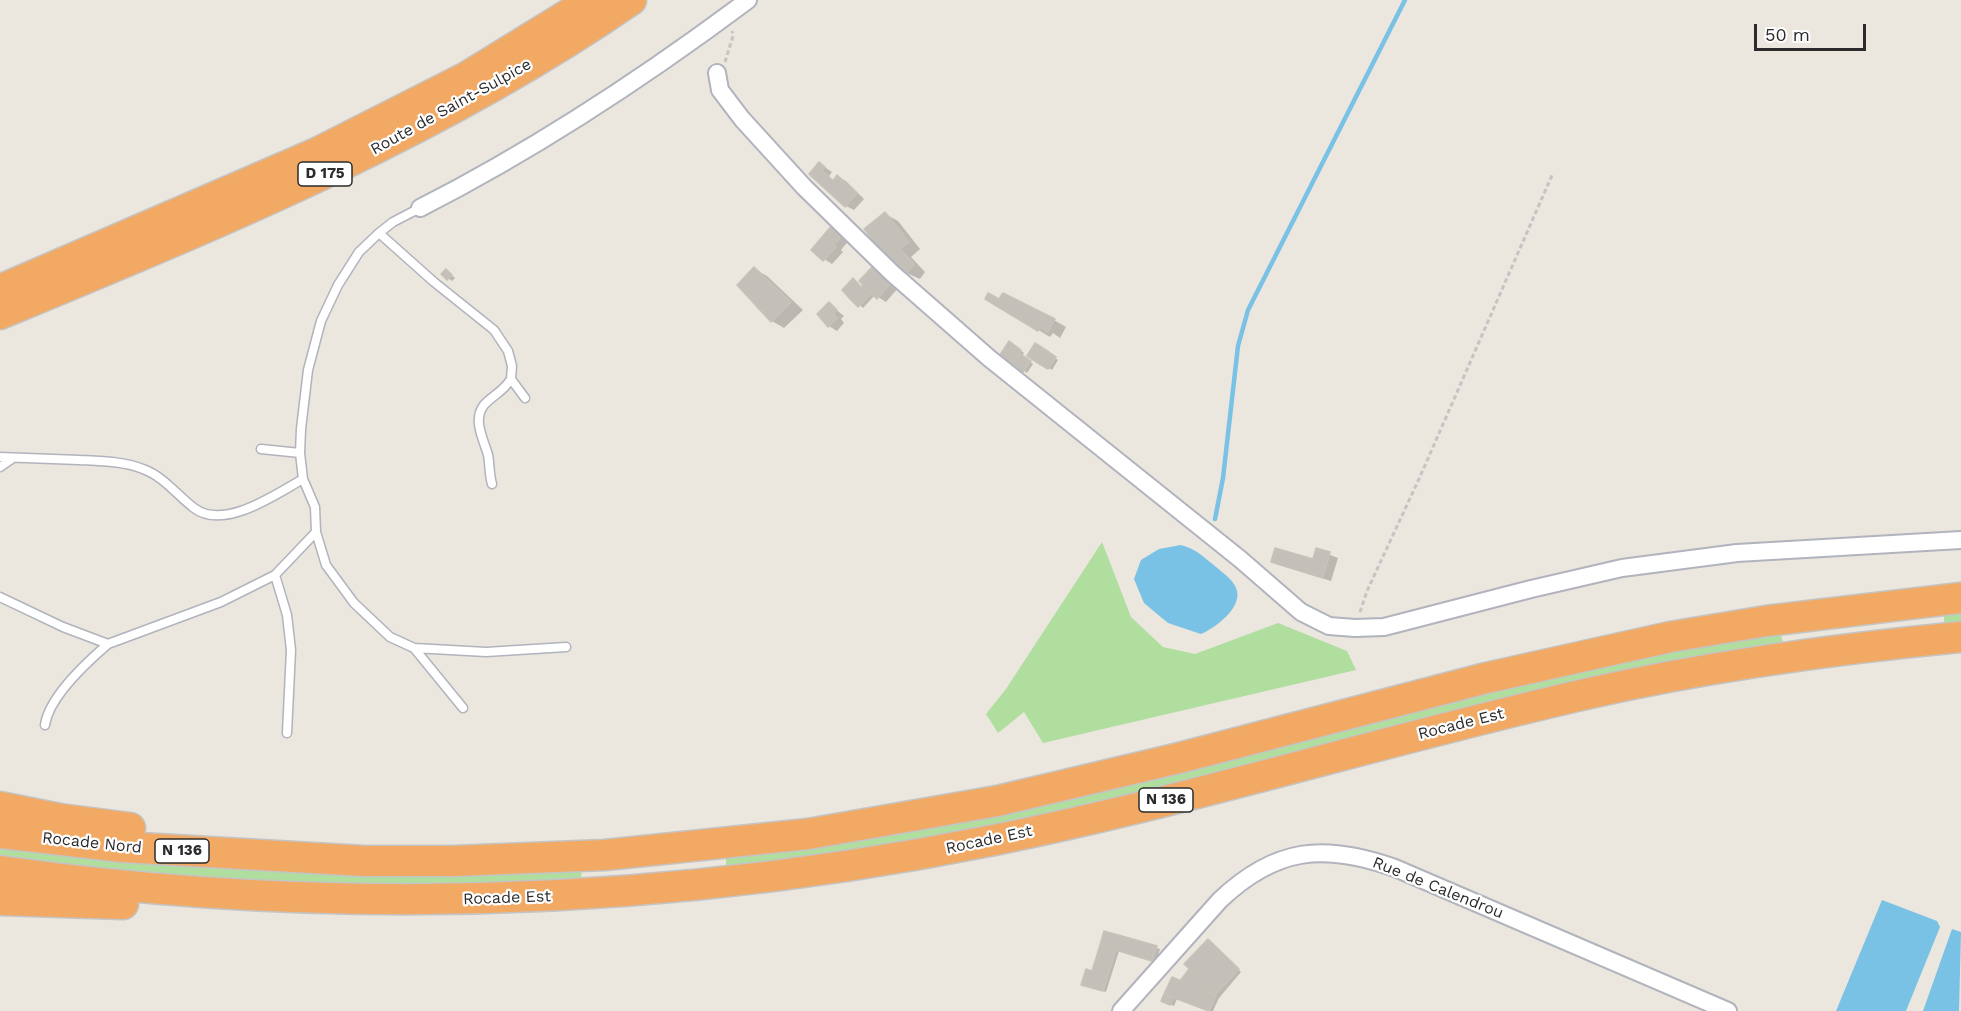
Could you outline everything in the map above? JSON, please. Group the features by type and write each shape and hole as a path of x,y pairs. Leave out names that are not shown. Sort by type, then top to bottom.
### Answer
{"highway":[{"name":"Route de Saint-Sulpice","path":"0,290 317,153 465,78 592,0"},
{"name":"Route de Saint-Sulpice","path":"0,314 329,173 479,95 631,0"},
{"name":"N 136","path":"364,861 453,861 605,855 808,834 997,801 1179,758 1486,678 1670,637 1766,621 1961,598"},
{"name":"Rocade Est","path":"0,871 171,891 362,900 485,900 600,894 820,871 1000,839 1191,795 1589,693 1772,659 1961,637"},
{"path":"0,807 60,819 364,861"},
{"name":"Rocade Nord","path":"0,833 123,847 364,861"},
{"path":"0,900 277,909 362,900"}],"street":[{"path":"420,208 476,179 560,129 747,0"},
{"path":"717,73 720,90 742,119 804,187 892,273 989,358 1240,559 1301,612 1329,626 1384,627 1622,568 1737,553 1961,540"},
{"name":"Rue de Calendrou","path":"1121,1011 1234,886 1261,868 1278,861 1309,853 1324,853 1356,856 1395,868 1728,1011"}],"lane":[{"path":"420,208 393,222 358,252 338,285 321,321 308,370 300,453 303,479 315,507 316,532 326,565 354,603 390,637 414,648 486,652 566,647"},
{"path":"379,233 494,330 508,351 512,366 511,379 506,387 484,405 479,413 480,430 488,456 488,471 492,484"},
{"path":"511,379 525,398"},
{"path":"261,449 300,453"},
{"path":"0,457 100,461 144,469 166,483 195,509 214,516 236,513 264,502 303,479"},
{"path":"0,467 14,458"},
{"path":"45,725 47,714 58,697 92,658 108,644 220,602 275,575 316,532"},
{"path":"275,575 287,615 291,650 287,733"},
{"path":"0,597 63,627 108,644"},
{"path":"414,648 462,708"}],"path":[{"path":"717,73 725,62 734,36 727,15"},
{"path":"1355,628 1367,591 1553,173"}],"green space":[{"path":"1102,542 1131,617 1163,647 1195,654 1278,623 1347,651 1356,670 1043,743 1024,712 998,733 986,714 1006,689"},
{"path":"1961,610 1961,626 1944,627 1944,612"},
{"path":"1779,629 1784,646 1008,826 726,871 726,855 1576,668"},
{"path":"0,844 581,867 582,883 320,888 0,861"}],"water":[{"path":"1181,545 1196,551 1208,560 1231,581 1237,591 1235,604 1226,617 1201,634 1168,623 1144,603 1134,579 1141,560 1159,549"},
{"path":"1882,900 1937,921 1940,927 1906,1011 1836,1011"},
{"path":"1952,929 1961,932 1959,1011 1923,1011"}],"building":[{"path":"819,162 825,167 822,171 833,181 837,175 857,193 845,207 809,174"},
{"path":"885,212 909,242 900,249 914,264 907,273 901,268 899,271 893,265 864,229"},
{"path":"833,224 843,234 834,245 836,247 823,261 811,250"},
{"path":"873,266 891,283 877,299 859,281"},
{"path":"754,267 791,302 771,322 737,285"},
{"path":"446,269 452,275 447,280 441,274"},
{"path":"853,278 861,287 850,299 842,290"},
{"path":"863,285 872,293 858,307 850,299"},
{"path":"988,293 999,299 1003,293 1055,319 1048,332 1040,327 1038,331 985,299"},
{"path":"829,302 837,310 833,314 837,318 828,327 817,314"},
{"path":"1009,341 1021,350 1012,364 1000,355"},
{"path":"1035,343 1049,352 1041,365 1027,356"},
{"path":"1049,352 1056,357 1048,369 1041,365"},
{"path":"1019,353 1031,361 1023,372 1012,364"},
{"path":"1275,548 1313,559 1316,548 1330,552 1323,578 1271,562"},
{"path":"1104,931 1136,940 1132,955 1100,945"},
{"path":"1208,939 1239,969 1216,994 1184,964"},
{"path":"1136,940 1157,946 1152,961 1132,955"},
{"path":"1100,945 1116,950 1103,991 1081,985 1086,969 1092,971"},
{"path":"1189,969 1216,994 1216,996 1180,981"},
{"path":"1172,977 1216,996 1209,1011 1164,994"},
{"path":"1164,994 1173,998 1170,1005 1161,1001"}],"waterway":[{"path":"1215,519 1223,478 1238,346 1248,310 1405,0"}]}
